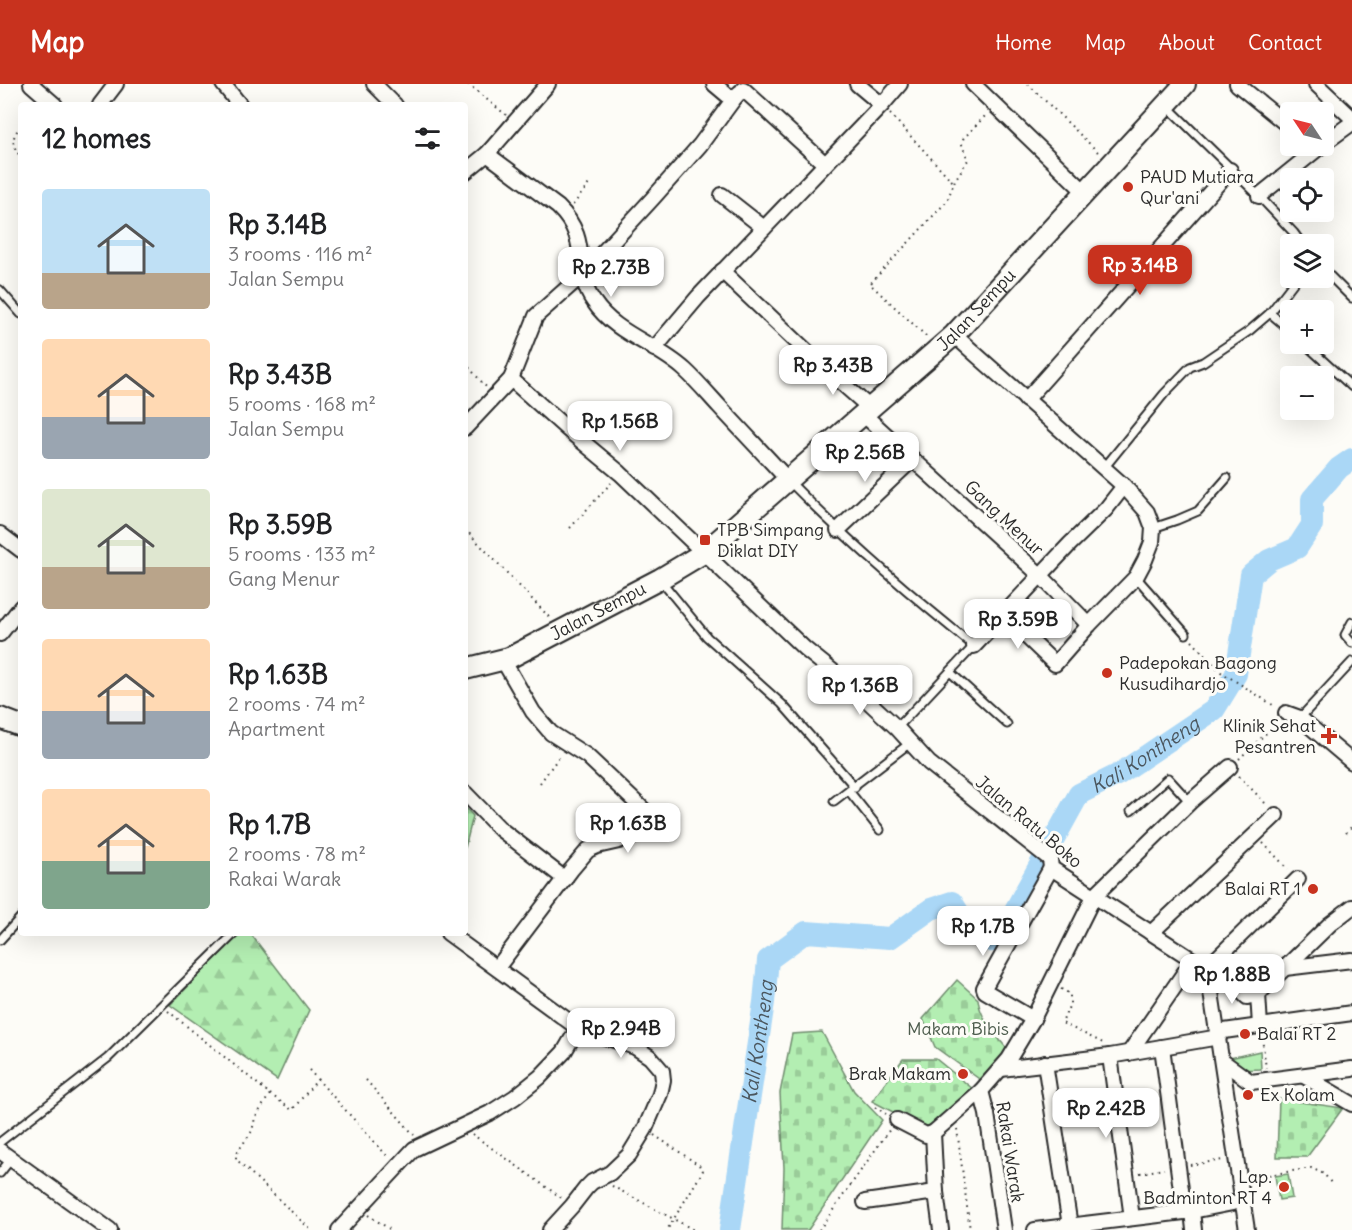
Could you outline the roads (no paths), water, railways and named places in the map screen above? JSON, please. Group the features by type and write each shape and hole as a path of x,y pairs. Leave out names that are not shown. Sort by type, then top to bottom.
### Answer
{"main road":[{"name":"Jalan Sempu","path":"468,668 503,660 660,579 705,552 954,335 1183,85"},
{"path":"0,717 18,725"}],"street":[{"path":"31,84 52,102"},
{"path":"102,102 116,84"},
{"path":"223,84 238,102"},
{"path":"374,84 392,102"},
{"path":"468,170 487,154 548,84"},
{"path":"714,84 733,100"},
{"path":"857,84 882,105"},
{"path":"654,349 722,271 900,84"},
{"path":"973,84 1085,192"},
{"path":"1237,84 1280,119"},
{"path":"1316,84 1352,118"},
{"path":"468,425 511,379 536,316 582,274 700,146 733,100 746,87 825,164"},
{"path":"1334,135 1352,123"},
{"path":"487,154 566,215 576,231 581,251 582,274 594,303 608,318 684,369 788,479"},
{"path":"1259,196 1306,156"},
{"path":"1026,400 1230,170"},
{"path":"722,195 764,228"},
{"name":"Gang Menur","path":"722,271 914,459 1040,575 1089,625"},
{"path":"954,335 1124,486 1148,512 1153,528 1152,542 1136,577 1055,664 1003,614"},
{"name":"Jalan Ratu Boko","path":"511,379 620,473 805,649 856,690 897,728 929,763 1094,896 1193,960 1205,971 1218,969 1247,997 1258,994"},
{"path":"838,530 914,459"},
{"path":"974,646 1106,509 1124,486"},
{"path":"0,534 18,546"},
{"path":"0,634 18,611"},
{"path":"497,968 588,850 619,841 646,812 587,756 551,733 533,712 503,660"},
{"path":"1286,713 1300,718 1350,756"},
{"name":"Rakai Warak","path":"1004,1230 987,1114 981,1091 1001,1069 1033,1019 1094,896 1190,802 1230,767"},
{"path":"468,796 500,828 565,879"},
{"path":"1151,933 1276,815"},
{"path":"1033,1019 985,992 984,988 1047,860"},
{"path":"1247,1230 1218,1035 1205,971 1298,879"},
{"path":"1260,1026 1258,994 1330,924 1352,907"},
{"path":"452,936 578,1028 635,1047 657,1064 662,1071 662,1087 645,1129 629,1155 610,1173 586,1188 550,1230"},
{"path":"1129,1053 1193,960"},
{"path":"1285,968 1352,960"},
{"path":"1001,1069 1129,1053 1260,1026 1352,1013"},
{"path":"339,1230 414,1149 507,1102 540,1077 564,1052 578,1028"},
{"path":"1162,1047 1188,1211 1194,1230"},
{"path":"1110,1056 1132,1218"},
{"path":"1222,1061 1251,1082"},
{"path":"1046,1063 1064,1228"},
{"path":"1224,1085 1352,1069"},
{"path":"1304,1076 1352,1104"},
{"path":"897,1120 926,1135 933,1133 981,1091"},
{"path":"933,1133 936,1192 941,1230"},
{"path":"6,1154 110,1230"},
{"path":"865,1202 936,1192"},
{"path":"1035,1230 1107,1226 1132,1218 1150,1223 1188,1211 1243,1201"}],"lane":[{"path":"1165,104 1295,234"},
{"path":"1334,280 1352,298"},
{"path":"1104,468 1164,394 1190,367 1213,356 1249,331 1270,313 1289,288"},
{"path":"0,290 18,311"},
{"path":"1270,313 1280,322"},
{"path":"1316,354 1352,387"},
{"path":"1153,528 1198,511 1227,478"},
{"path":"788,479 838,530 903,589 974,646 897,728"},
{"path":"1136,577 1186,634"},
{"path":"660,579 707,637 782,704 852,789 880,830"},
{"path":"1352,621 1345,635 1352,643"},
{"path":"1300,718 1352,662"},
{"path":"950,672 1007,724"},
{"path":"834,801 910,743"},
{"path":"1131,812 1166,779 1169,779 1190,802"},
{"path":"0,940 18,920"},
{"path":"0,1142 108,1058 233,936"},
{"path":"0,1173 6,1154"}],"waterway":[{"name":"Kali Kontheng","path":"730,1230 764,1002 768,960 806,932 890,938 931,909 952,902 970,931 991,941 1004,930 1079,794 1119,774 1214,710 1236,674 1251,575 1269,560 1297,548 1312,525 1312,499 1339,468 1352,459"}],"place":[{"name":"PAUD Mutiara Qur'ani","path":"1128,187"},
{"name":"TPB Simpang Diklat DIY","path":"705,540"},
{"name":"Padepokan Bagong Kusudihardjo","path":"1107,673"},
{"name":"Klinik Sehat Pesantren","path":"1329,736"},
{"name":"Balai RT 1","path":"1313,889"},
{"name":"Balai RT 2","path":"1245,1034"},
{"name":"Brak Makam","path":"963,1074"},
{"name":"Ex Kolam","path":"1248,1095"},
{"name":"Lap. Badminton RT 4","path":"1284,1187"}],"park label":[{"name":"Makam Bibis","path":"958,1029"}]}
